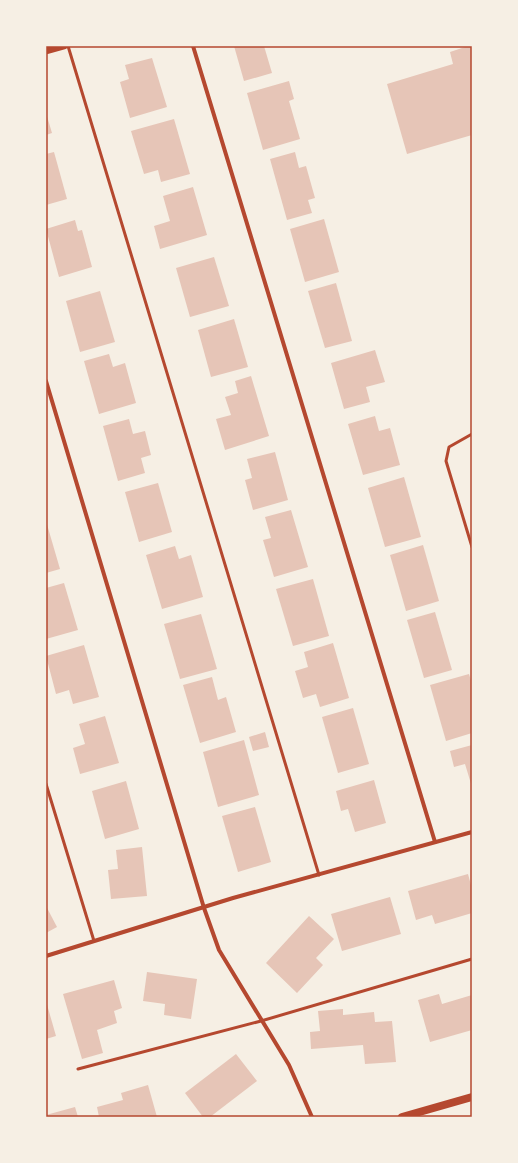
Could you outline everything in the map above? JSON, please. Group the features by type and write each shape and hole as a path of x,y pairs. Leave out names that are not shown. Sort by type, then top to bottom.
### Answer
{"main road":[{"path":"402,1117 472,1097"}],"street":[{"path":"46,52 64,46"},
{"path":"193,46 434,842"},
{"path":"46,381 204,908 219,950 289,1065 312,1117"},
{"path":"46,956 204,908 472,832"}],"lane":[{"path":"68,46 319,875"},
{"path":"472,434 449,447 446,461 472,547"},
{"path":"46,784 94,941"},
{"path":"78,1069 261,1021 472,959"}],"building":[{"path":"234,46 264,46 272,73 244,81"},
{"path":"472,46 472,135 407,154 387,84 453,64 450,52"},
{"path":"152,58 167,107 130,118 120,82 129,79 125,65"},
{"path":"289,81 294,99 289,101 300,139 263,150 247,93"},
{"path":"46,113 52,133 46,135"},
{"path":"174,119 190,174 161,182 158,170 144,174 131,131"},
{"path":"54,152 67,199 46,205 46,154"},
{"path":"295,152 299,168 306,166 315,198 308,200 312,213 287,220 270,159"},
{"path":"193,187 207,235 160,249 154,226 170,221 163,196"},
{"path":"324,219 339,272 305,282 290,229"},
{"path":"75,220 78,231 82,230 92,267 59,277 46,229"},
{"path":"214,257 229,306 190,317 176,268"},
{"path":"336,283 352,341 325,348 308,291"},
{"path":"100,291 115,342 80,352 66,301"},
{"path":"234,319 248,367 211,377 198,330"},
{"path":"375,350 385,382 366,387 370,402 344,409 331,363"},
{"path":"109,354 113,367 125,363 136,403 99,414 84,361"},
{"path":"251,376 269,436 225,450 216,419 231,415 225,397 238,393 235,381"},
{"path":"375,416 379,431 390,428 400,465 363,475 348,424"},
{"path":"129,419 133,434 145,431 151,455 141,458 145,473 118,481 103,426"},
{"path":"275,452 288,500 253,510 245,480 252,478 247,459"},
{"path":"404,477 421,537 385,547 368,488"},
{"path":"158,483 172,532 139,542 125,492"},
{"path":"291,510 308,567 274,577 263,540 271,538 265,517"},
{"path":"46,521 60,569 46,573"},
{"path":"423,545 439,601 406,611 390,555"},
{"path":"175,546 179,559 191,555 203,597 162,609 146,555"},
{"path":"313,579 329,636 293,646 276,589"},
{"path":"64,583 78,630 46,639 46,588"},
{"path":"435,612 452,670 424,678 407,620"},
{"path":"201,614 217,669 180,679 164,624"},
{"path":"333,643 349,698 320,707 316,694 303,698 295,671 308,667 304,652"},
{"path":"84,645 99,697 73,704 69,690 56,694 46,656"},
{"path":"469,674 472,684 472,733 446,741 430,685"},
{"path":"212,677 218,700 226,697 236,732 200,743 183,685"},
{"path":"353,708 369,764 338,773 322,717"},
{"path":"105,716 119,763 80,774 73,748 85,744 79,724"},
{"path":"265,732 269,747 253,751 249,737"},
{"path":"244,740 259,795 218,807 203,752"},
{"path":"472,745 472,787 465,764 454,767 450,751"},
{"path":"374,780 386,823 355,832 348,809 341,811 336,791"},
{"path":"126,781 139,829 105,839 92,791"},
{"path":"255,807 271,862 238,872 222,816"},
{"path":"142,847 147,896 111,899 108,870 118,869 116,850"},
{"path":"468,874 472,889 472,913 435,924 432,915 416,920 408,891"},
{"path":"390,897 401,934 342,951 331,914"},
{"path":"46,906 57,927 46,933"},
{"path":"309,916 334,939 316,958 323,965 297,993 266,963"},
{"path":"147,972 197,979 191,1019 164,1015 165,1004 143,1001"},
{"path":"114,980 122,1008 114,1011 117,1023 97,1030 103,1053 82,1059 63,994"},
{"path":"439,994 442,1004 472,995 472,1030 430,1042 418,1000"},
{"path":"46,1001 56,1036 46,1039"},
{"path":"343,1009 343,1015 374,1012 375,1022 392,1021 396,1062 365,1064 363,1045 311,1049 310,1032 320,1031 318,1011"},
{"path":"236,1054 257,1081 210,1117 203,1117 185,1093"},
{"path":"148,1085 157,1117 99,1117 97,1107 123,1100 121,1093"},
{"path":"75,1107 78,1117 46,1117 46,1115"}]}
